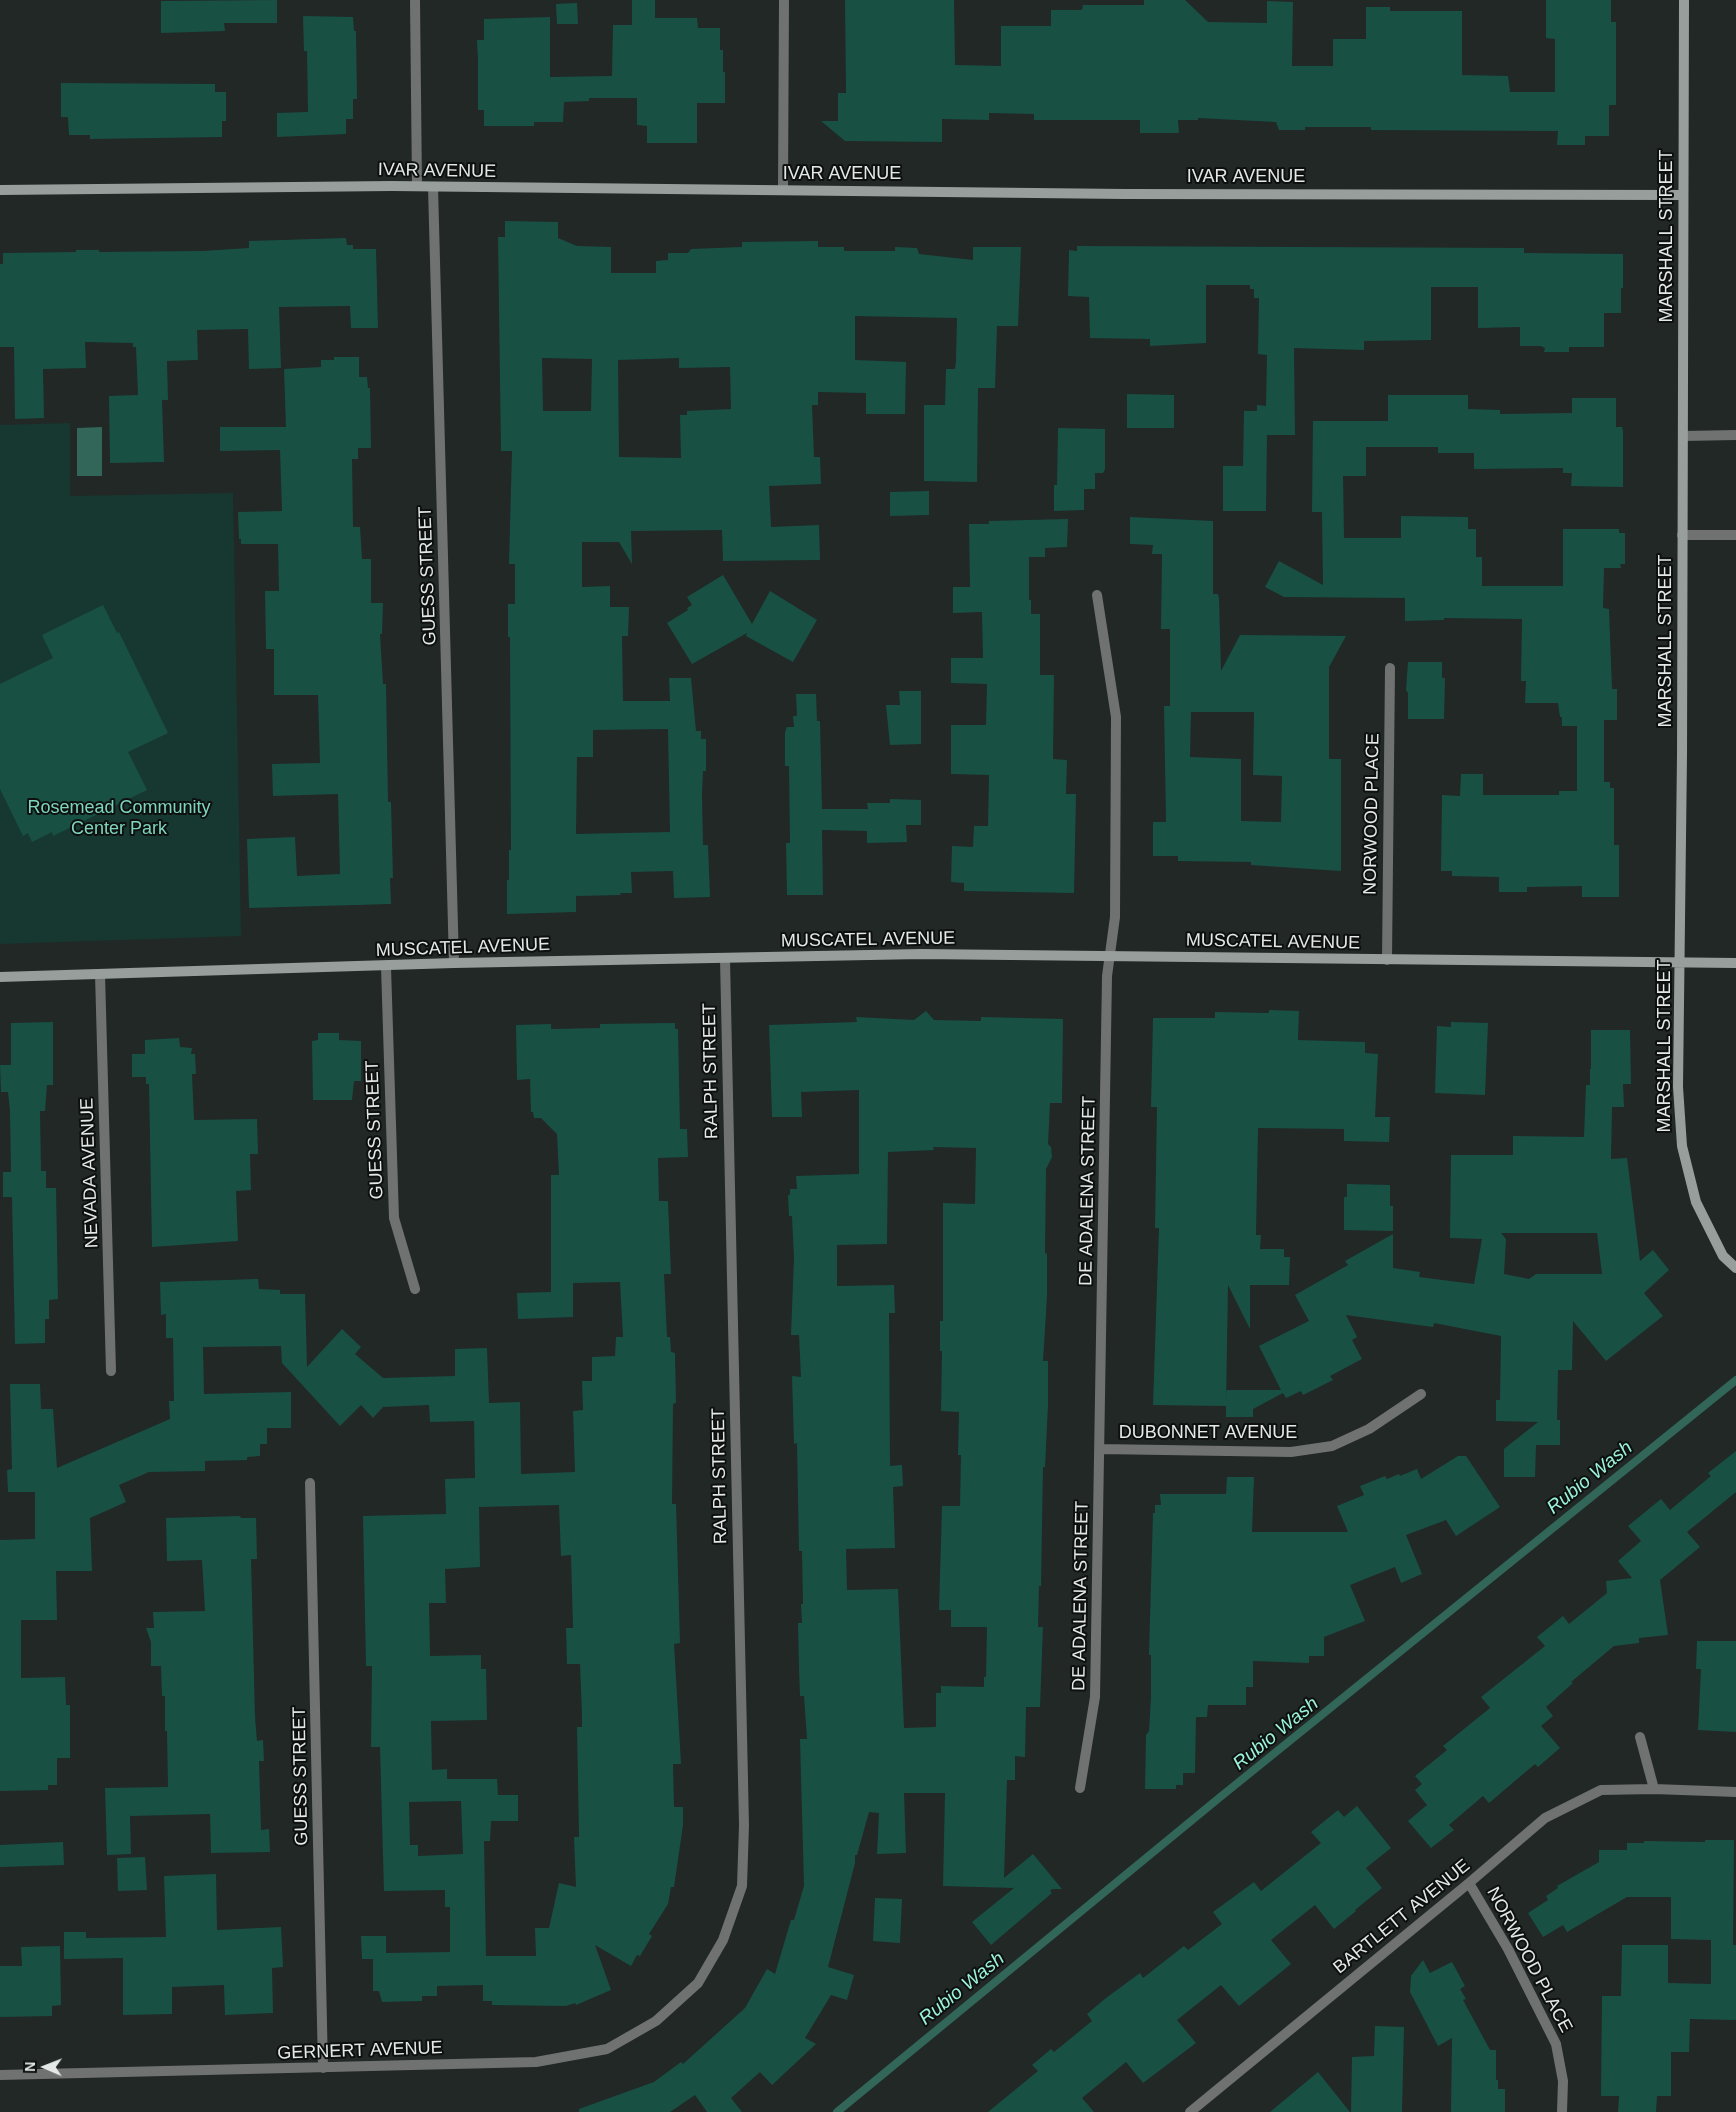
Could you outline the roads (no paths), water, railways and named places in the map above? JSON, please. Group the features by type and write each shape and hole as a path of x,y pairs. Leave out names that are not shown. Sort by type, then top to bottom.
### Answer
{"street":[{"path":"415,0 417,186"},
{"path":"783,190 784,0"},
{"name":"MARSHALL STREET","path":"1684,0 1678,1087 1682,1146 1696,1202 1723,1256 1736,1268"},
{"name":"IVAR AVENUE","path":"0,190 417,186 1125,194 1683,195"},
{"name":"GUESS STREET","path":"433,187 454,963"},
{"path":"1683,436 1736,435"},
{"path":"1682,534 1736,535"},
{"name":"DE ADALENA STREET","path":"1080,1788 1095,1697 1107,986 1115,917 1116,717 1097,595"},
{"name":"NORWOOD PLACE","path":"1387,960 1390,668"},
{"name":"MUSCATEL AVENUE","path":"0,977 386,967 454,963 921,954 1736,963"},
{"name":"RALPH STREET","path":"698,1983 723,1940 742,1886 743,1878 744,1805 725,959"},
{"name":"GUESS STREET","path":"386,967 394,1218 415,1289"},
{"name":"NEVADA AVENUE","path":"100,974 111,1372"},
{"name":"DUBONNET AVENUE","path":"1100,1449 1291,1452 1332,1446 1369,1429 1421,1394"},
{"name":"GUESS STREET","path":"310,1483 323,2068"},
{"path":"1640,1737 1654,1788"},
{"name":"BARTLETT AVENUE","path":"1192,2111 1469,1884 1545,1818 1600,1790 1654,1788 1736,1792"},
{"name":"NORWOOD PLACE","path":"1469,1884 1508,1949 1556,2044 1563,2081 1562,2112"},
{"name":"GERNERT AVENUE","path":"0,2075 536,2062 607,2049 656,2021 698,1983"}],"waterway":[{"name":"Rubio Wash","path":"837,2112 1219,1798 1736,1380"}],"park label":[{"name":"Rosemead Community Center Park","path":"119,818"}]}
